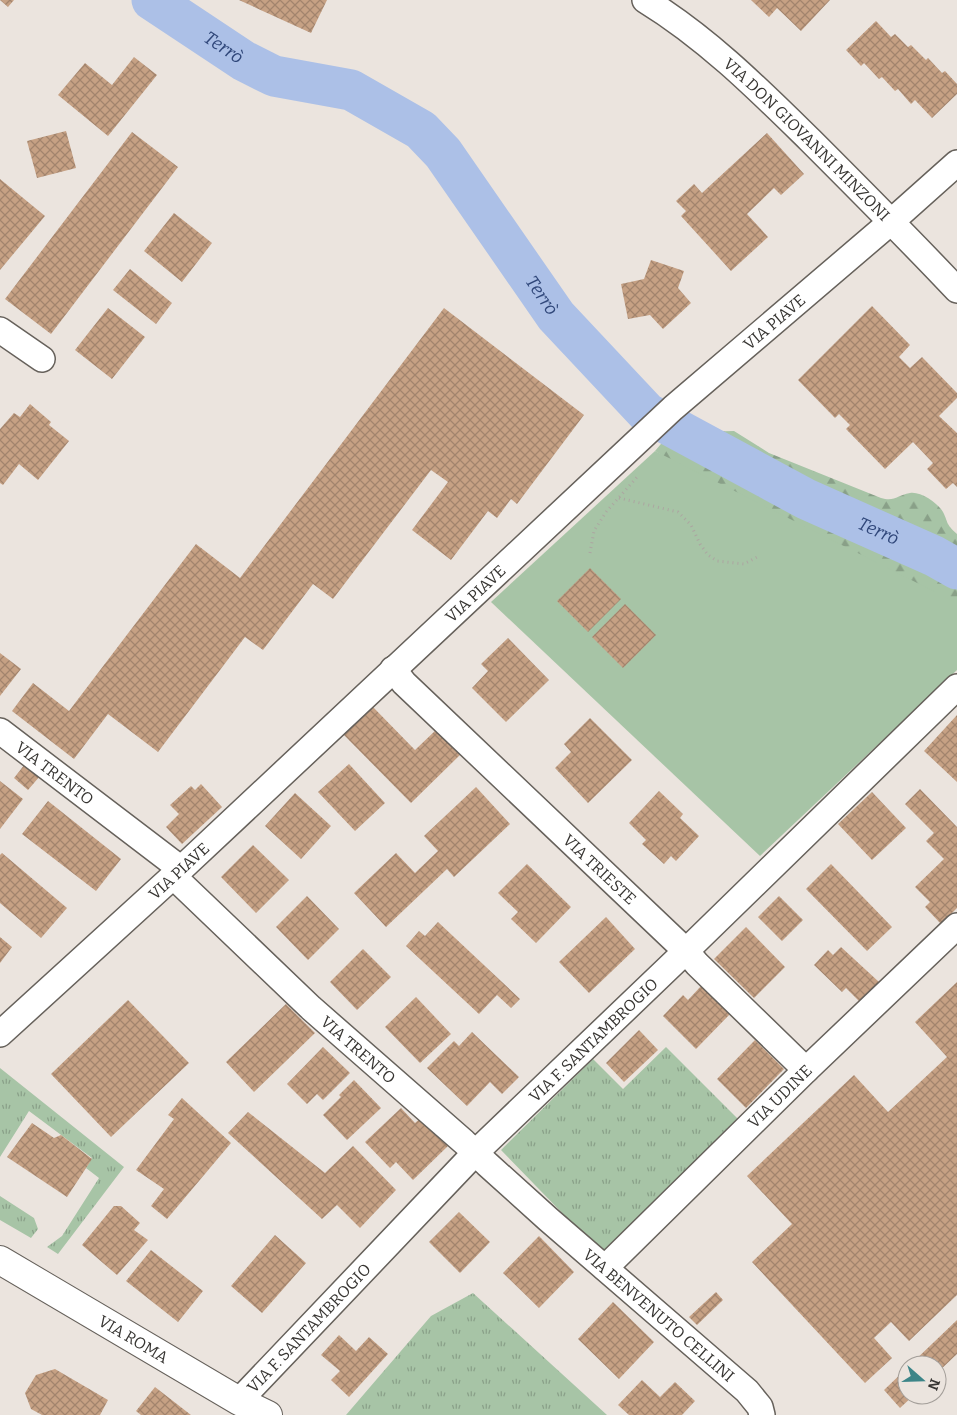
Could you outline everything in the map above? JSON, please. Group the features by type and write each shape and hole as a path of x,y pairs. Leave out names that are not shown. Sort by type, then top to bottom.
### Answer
{"street":[{"name":"VIA DON GIOVANNI MINZONI","path":"645,0 683,25 742,74 892,221 957,290"},
{"name":"VIA PIAVE","path":"0,1034 177,873 673,408 957,163"},
{"path":"0,330 42,359"},
{"name":"VIA TRIESTE","path":"392,670 686,951 806,1070"},
{"name":"VIA F. SANTAMBROGIO","path":"239,1401 475,1153 957,687"},
{"name":"VIA TRENTO","path":"0,731 177,873 310,1008 548,1219"},
{"name":"VIA UDINE","path":"605,1268 806,1070 957,926"},
{"name":"VIA BENVENUTO CELLINI","path":"548,1219 747,1391 760,1407 762,1415"},
{"name":"VIA ROMA","path":"0,1260 239,1401 268,1415"}],"path":[{"path":"590,553 594,531 606,512 639,475"},
{"path":"619,498 678,512 691,525 700,544 708,555 717,561 744,564 759,556"}],"green space":[{"path":"734,431 769,453 881,498 893,499 914,493 928,498 941,509 949,525 957,534 957,560 832,506 696,432"},
{"path":"671,432 835,525 852,529 872,546 902,562 928,560 957,576 957,636 655,451"},
{"path":"655,451 957,603 957,670 760,856 491,602"},
{"path":"666,1047 739,1120 602,1254 501,1150 593,1059 623,1089"},
{"path":"0,1068 124,1167 58,1254 47,1247 62,1236 99,1178 86,1168 92,1158 29,1111 0,1157"},
{"path":"0,1196 34,1218 38,1229 31,1238 0,1220"},
{"path":"473,1293 607,1415 346,1415 431,1316"}],"building":[{"path":"0,0 14,0 8,7"},
{"path":"239,0 327,0 311,33"},
{"path":"751,0 830,0 801,31 777,8 769,17"},
{"path":"876,21 891,37 895,34 908,47 911,45 926,60 928,58 942,73 945,71 957,84 957,94 932,118 915,100 911,104 898,89 895,91 882,77 879,79 864,63 861,66 846,50"},
{"path":"134,57 157,75 108,136 58,95 85,63 112,85"},
{"path":"66,131 76,168 37,178 27,141"},
{"path":"132,132 178,167 51,334 5,299"},
{"path":"767,133 804,174 781,195 774,188 747,214 768,237 731,271 681,216 686,211 676,201 694,184 702,193"},
{"path":"0,179 45,216 0,270"},
{"path":"174,213 212,243 182,282 144,251"},
{"path":"651,260 684,271 678,288 691,303 663,329 650,315 628,319 621,284 644,279"},
{"path":"130,269 172,303 156,324 113,290"},
{"path":"872,306 910,345 899,357 910,368 922,357 957,393 957,398 939,416 957,433 957,487 953,483 946,489 927,469 933,463 913,442 885,469 846,429 850,425 839,414 835,418 798,380"},
{"path":"108,308 145,337 112,379 75,350"},
{"path":"444,308 584,415 517,504 511,499 497,518 488,511 451,560 412,530 448,482 431,470 333,599 313,584 263,650 245,637 158,752 108,714 74,759 12,711 33,683 69,711 196,544 240,578"},
{"path":"30,404 51,422 49,425 69,441 38,480 19,464 3,485 0,483 0,429 14,413 20,417"},
{"path":"590,568 621,599 588,632 557,601"},
{"path":"625,604 656,635 623,668 592,637"},
{"path":"508,638 549,680 506,722 472,688 488,671 481,664"},
{"path":"0,653 21,669 0,696"},
{"path":"372,706 415,750 437,729 461,754 411,803 343,734"},
{"path":"957,715 957,782 924,751"},
{"path":"590,718 632,760 588,803 555,768 571,752 564,744"},
{"path":"25,764 40,776 28,790 14,778"},
{"path":"349,764 385,803 355,831 318,792"},
{"path":"0,781 23,799 0,829"},
{"path":"201,784 222,807 182,844 166,827 179,814 170,805 191,786 195,790"},
{"path":"476,787 510,824 454,877 447,869 386,927 354,893 396,853 415,873 438,851 424,836"},
{"path":"920,789 957,827 957,908 941,924 925,907 930,902 915,887 944,859 926,841 934,833 905,804"},
{"path":"659,791 683,814 680,818 699,836 676,861 671,856 664,864 642,844 646,840 629,823"},
{"path":"872,792 906,828 872,860 838,824"},
{"path":"295,793 331,826 301,859 265,826"},
{"path":"48,801 121,859 96,891 22,834"},
{"path":"253,845 289,880 256,913 221,877"},
{"path":"2,853 67,908 41,938 0,903 0,855"},
{"path":"527,864 571,907 536,943 511,919 518,912 498,893"},
{"path":"831,864 892,927 867,951 806,889"},
{"path":"307,896 339,929 308,960 276,927"},
{"path":"779,896 803,920 782,941 758,917"},
{"path":"606,917 635,949 589,993 559,962"},
{"path":"438,922 520,999 511,1008 497,995 479,1014 406,946 419,931 425,936"},
{"path":"746,927 785,967 754,998 714,959"},
{"path":"0,937 12,947 0,963"},
{"path":"841,947 879,982 860,1002 846,988 842,992 814,965 828,950 833,955"},
{"path":"363,949 391,977 357,1010 330,982"},
{"path":"957,982 957,1295 909,1341 891,1322 874,1338 892,1358 865,1383 752,1262 792,1224 747,1176 854,1075 888,1112 947,1057 915,1022"},
{"path":"702,985 731,1013 696,1049 663,1016 683,995 688,1000"},
{"path":"416,997 451,1034 420,1063 385,1027"},
{"path":"128,1000 189,1063 111,1137 51,1074"},
{"path":"286,1004 315,1033 254,1092 226,1062"},
{"path":"639,1030 658,1050 624,1082 606,1063"},
{"path":"472,1032 519,1077 502,1094 490,1082 467,1106 427,1068 454,1041 459,1046"},
{"path":"755,1040 784,1069 746,1108 717,1079"},
{"path":"323,1047 350,1073 323,1100 317,1094 307,1104 287,1084"},
{"path":"354,1080 381,1108 347,1140 323,1115 341,1097 339,1095"},
{"path":"182,1098 231,1143 167,1219 151,1206 164,1189 136,1170 174,1119 168,1115"},
{"path":"401,1108 415,1123 422,1117 449,1145 413,1180 396,1162 390,1168 365,1142"},
{"path":"248,1112 325,1173 353,1146 396,1190 360,1228 337,1205 322,1219 228,1133"},
{"path":"32,1123 54,1138 61,1135 92,1159 67,1197 7,1157"},
{"path":"114,1206 121,1206 140,1223 134,1230 148,1240 117,1275 82,1245"},
{"path":"459,1212 490,1242 460,1273 429,1242"},
{"path":"275,1235 306,1263 262,1313 231,1286"},
{"path":"539,1236 574,1272 539,1308 503,1273"},
{"path":"151,1250 203,1291 178,1322 126,1281"},
{"path":"716,1292 723,1300 697,1325 689,1317"},
{"path":"613,1302 654,1342 619,1379 578,1339"},
{"path":"957,1320 957,1354 947,1364 947,1355 920,1355"},
{"path":"339,1335 356,1351 369,1337 388,1354 349,1397 331,1380 340,1371 321,1355"},
{"path":"55,1369 108,1400 100,1415 42,1415 31,1409 25,1393 36,1375"},
{"path":"897,1378 897,1405 884,1390"},
{"path":"642,1380 660,1397 675,1382 695,1401 682,1415 629,1415 618,1405"},
{"path":"155,1387 191,1415 141,1415 136,1411"}],"waterway":[{"name":"Terrò","path":"152,0 244,61 274,76 351,90 421,130 443,153 556,316 647,413 806,499 934,556 957,569"}]}
